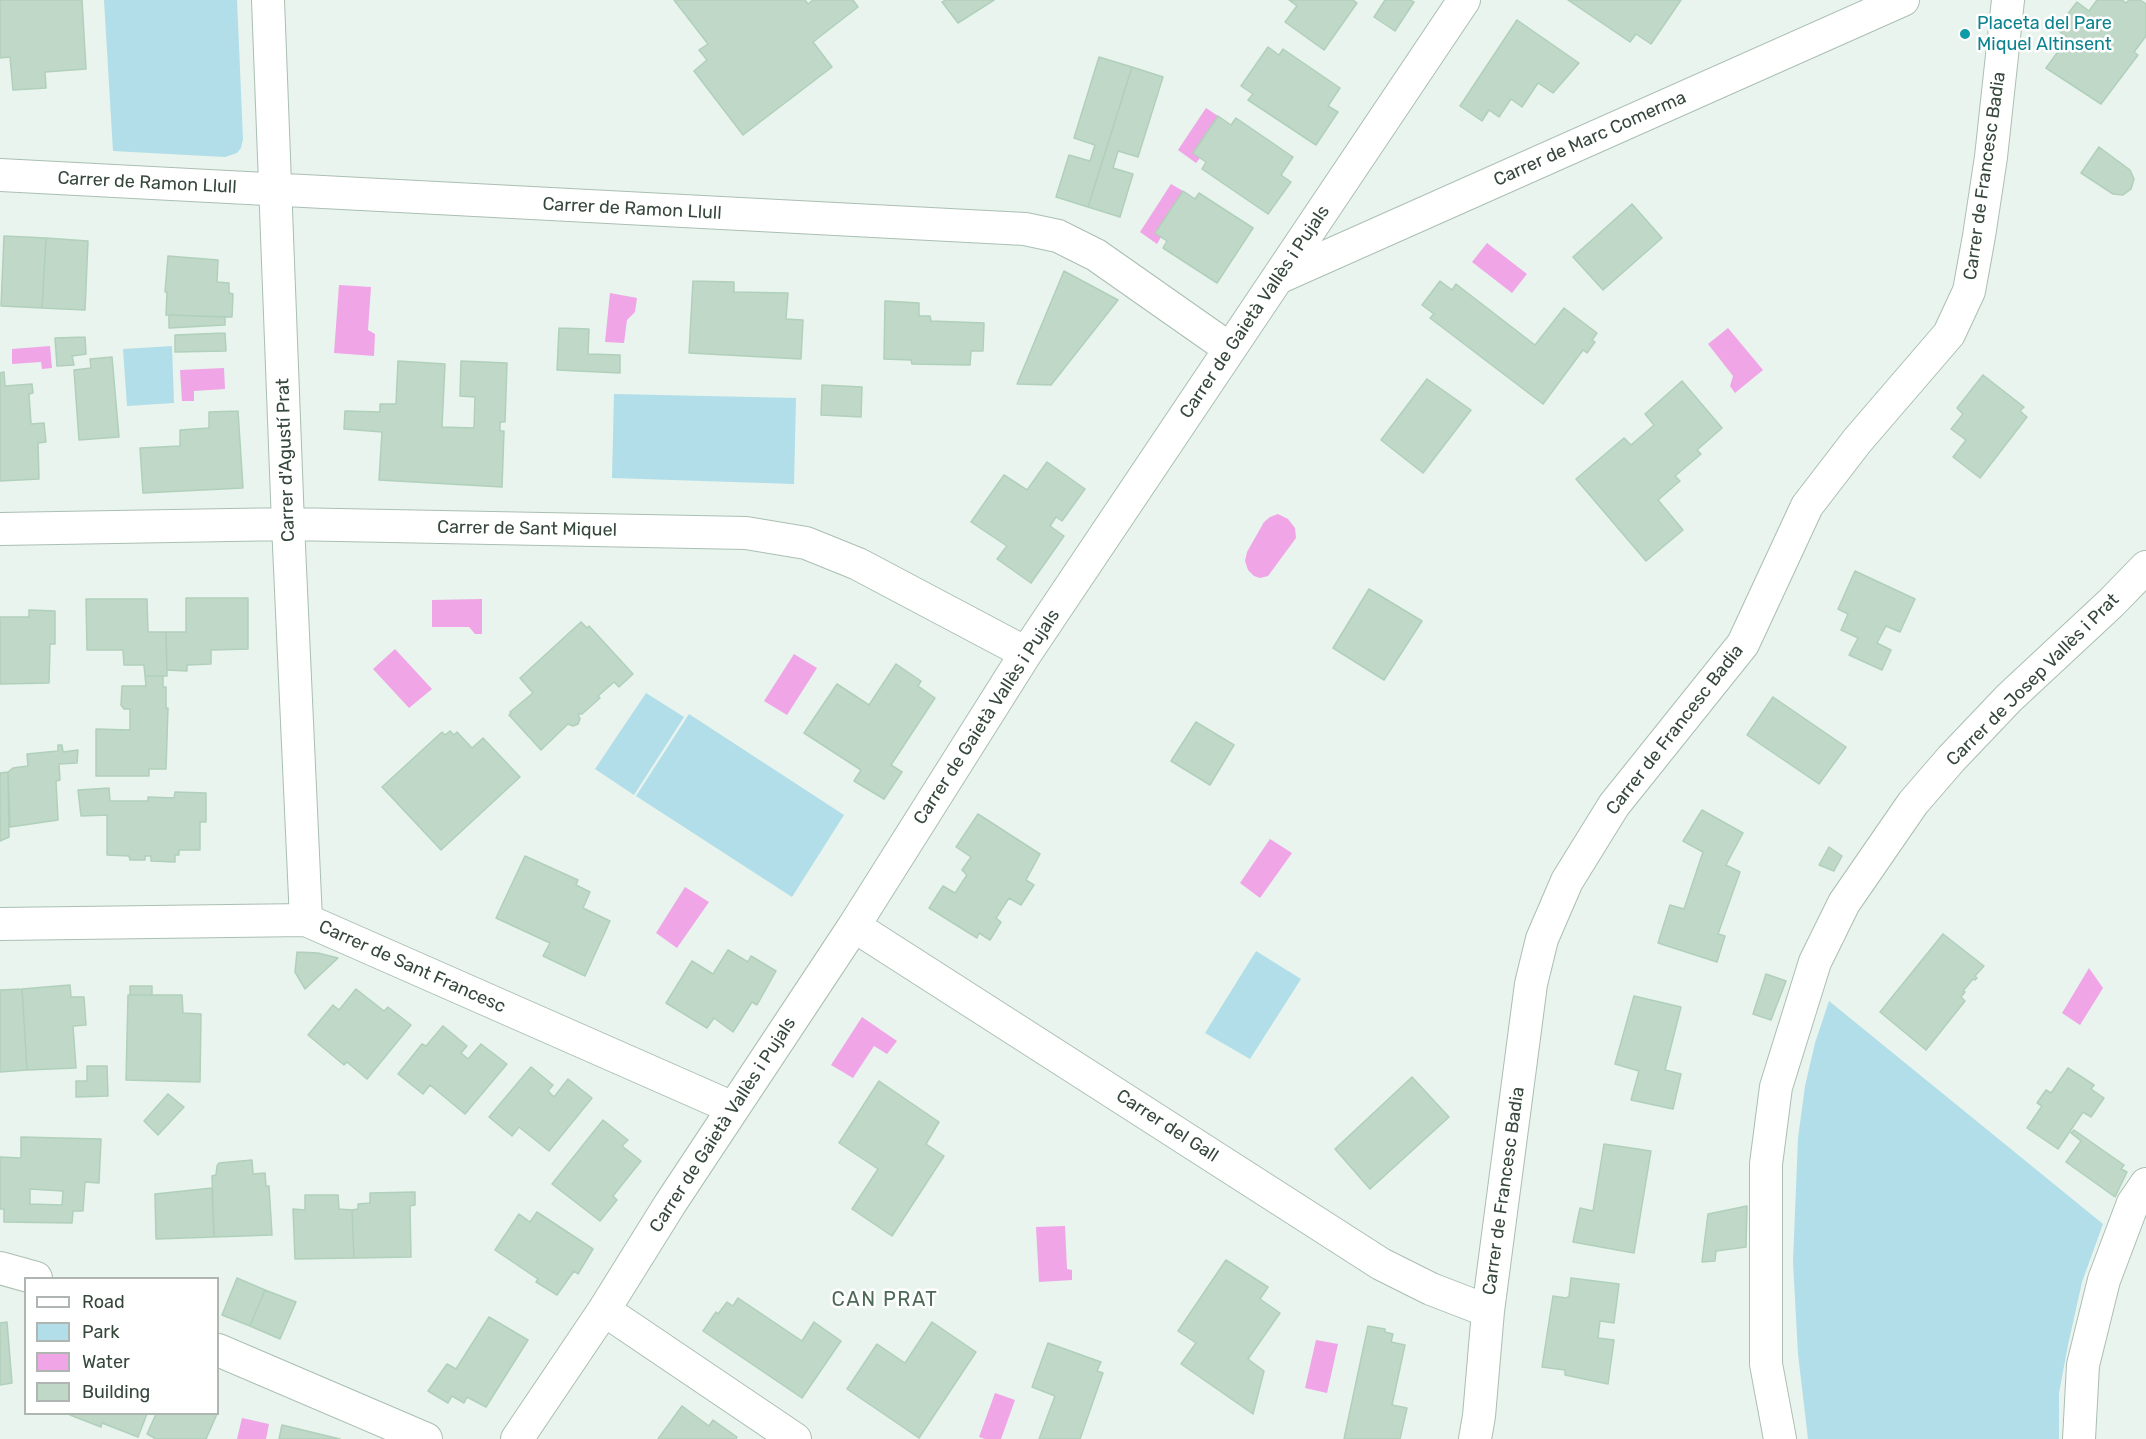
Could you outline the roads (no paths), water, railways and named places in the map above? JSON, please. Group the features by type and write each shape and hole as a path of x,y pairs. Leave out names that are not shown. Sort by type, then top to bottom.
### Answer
{"street":[{"name":"Carrer d'Agustí Prat","path":"268,0 306,920"},
{"name":"Carrer de Gaietà Vallès i Pujals","path":"517,1439 604,1310 733,1108 854,926 1026,653 1464,0"},
{"name":"Carrer de Marc Comerma","path":"1278,278 1903,0"},
{"name":"Carrer de Francesc Badia","path":"1475,1439 1488,1311 1532,984 1542,939 1567,881 1614,805 1743,644 1807,506 1857,441 1949,334 1969,291 1979,236 1991,157 2008,0"},
{"name":"Carrer de Ramon Llull","path":"0,175 1025,229 1058,236 1096,255 1230,349"},
{"name":"Carrer de Sant Miquel","path":"0,529 288,524 746,533 806,543 858,564 1026,653"},
{"name":"Carrer de Josep Vallès i Prat","path":"1780,1439 1766,1364 1766,1164 1776,1087 1815,962 1844,903 1913,803 2009,698 2146,567"},
{"name":"Carrer de Sant Francesc","path":"0,924 306,920 733,1108"},
{"name":"Carrer del Gall","path":"854,926 1381,1264 1431,1289 1488,1311"},
{"path":"2079,1439 2083,1365 2104,1280 2133,1203 2146,1184"},
{"path":"0,1268 32,1277"},
{"path":"604,1310 795,1439"},
{"path":"219,1350 426,1439"}],"water":[{"path":"1206,108 1218,116 1193,153 1200,158 1196,163 1178,150"},
{"path":"1171,184 1183,191 1155,233 1161,237 1157,244 1140,232"},
{"path":"1487,243 1527,274 1512,293 1472,262"},
{"path":"339,285 371,287 368,330 375,334 374,356 334,353"},
{"path":"610,293 637,298 635,312 627,320 624,343 605,342"},
{"path":"1728,328 1763,370 1735,393 1730,386 1733,376 1708,344"},
{"path":"50,346 52,368 42,369 41,362 12,364 12,349"},
{"path":"224,368 225,389 194,391 194,401 182,401 180,370"},
{"path":"1278,514 1288,519 1295,528 1296,538 1268,576 1260,578 1254,576 1248,570 1245,561 1247,552 1264,522"},
{"path":"482,599 482,634 475,634 469,627 432,627 432,600"},
{"path":"395,649 432,689 409,708 373,669"},
{"path":"794,654 817,668 787,715 764,701"},
{"path":"1270,839 1292,853 1260,898 1240,883"},
{"path":"685,887 709,902 677,948 656,933"},
{"path":"2089,968 2103,988 2080,1025 2062,1013"},
{"path":"862,1017 897,1041 887,1054 874,1046 853,1078 831,1065"},
{"path":"1065,1226 1067,1269 1072,1270 1072,1280 1039,1282 1036,1227"},
{"path":"1316,1340 1338,1344 1327,1393 1305,1388"},
{"path":"995,1393 1015,1400 1001,1439 985,1439 979,1437"},
{"path":"242,1418 269,1424 266,1439 237,1439"}],"place":[{"name":"Placeta del Pare Miquel Altinsent","path":"1965,34"}],"district":[{"name":"CAN PRAT","path":"885,1300"}]}
